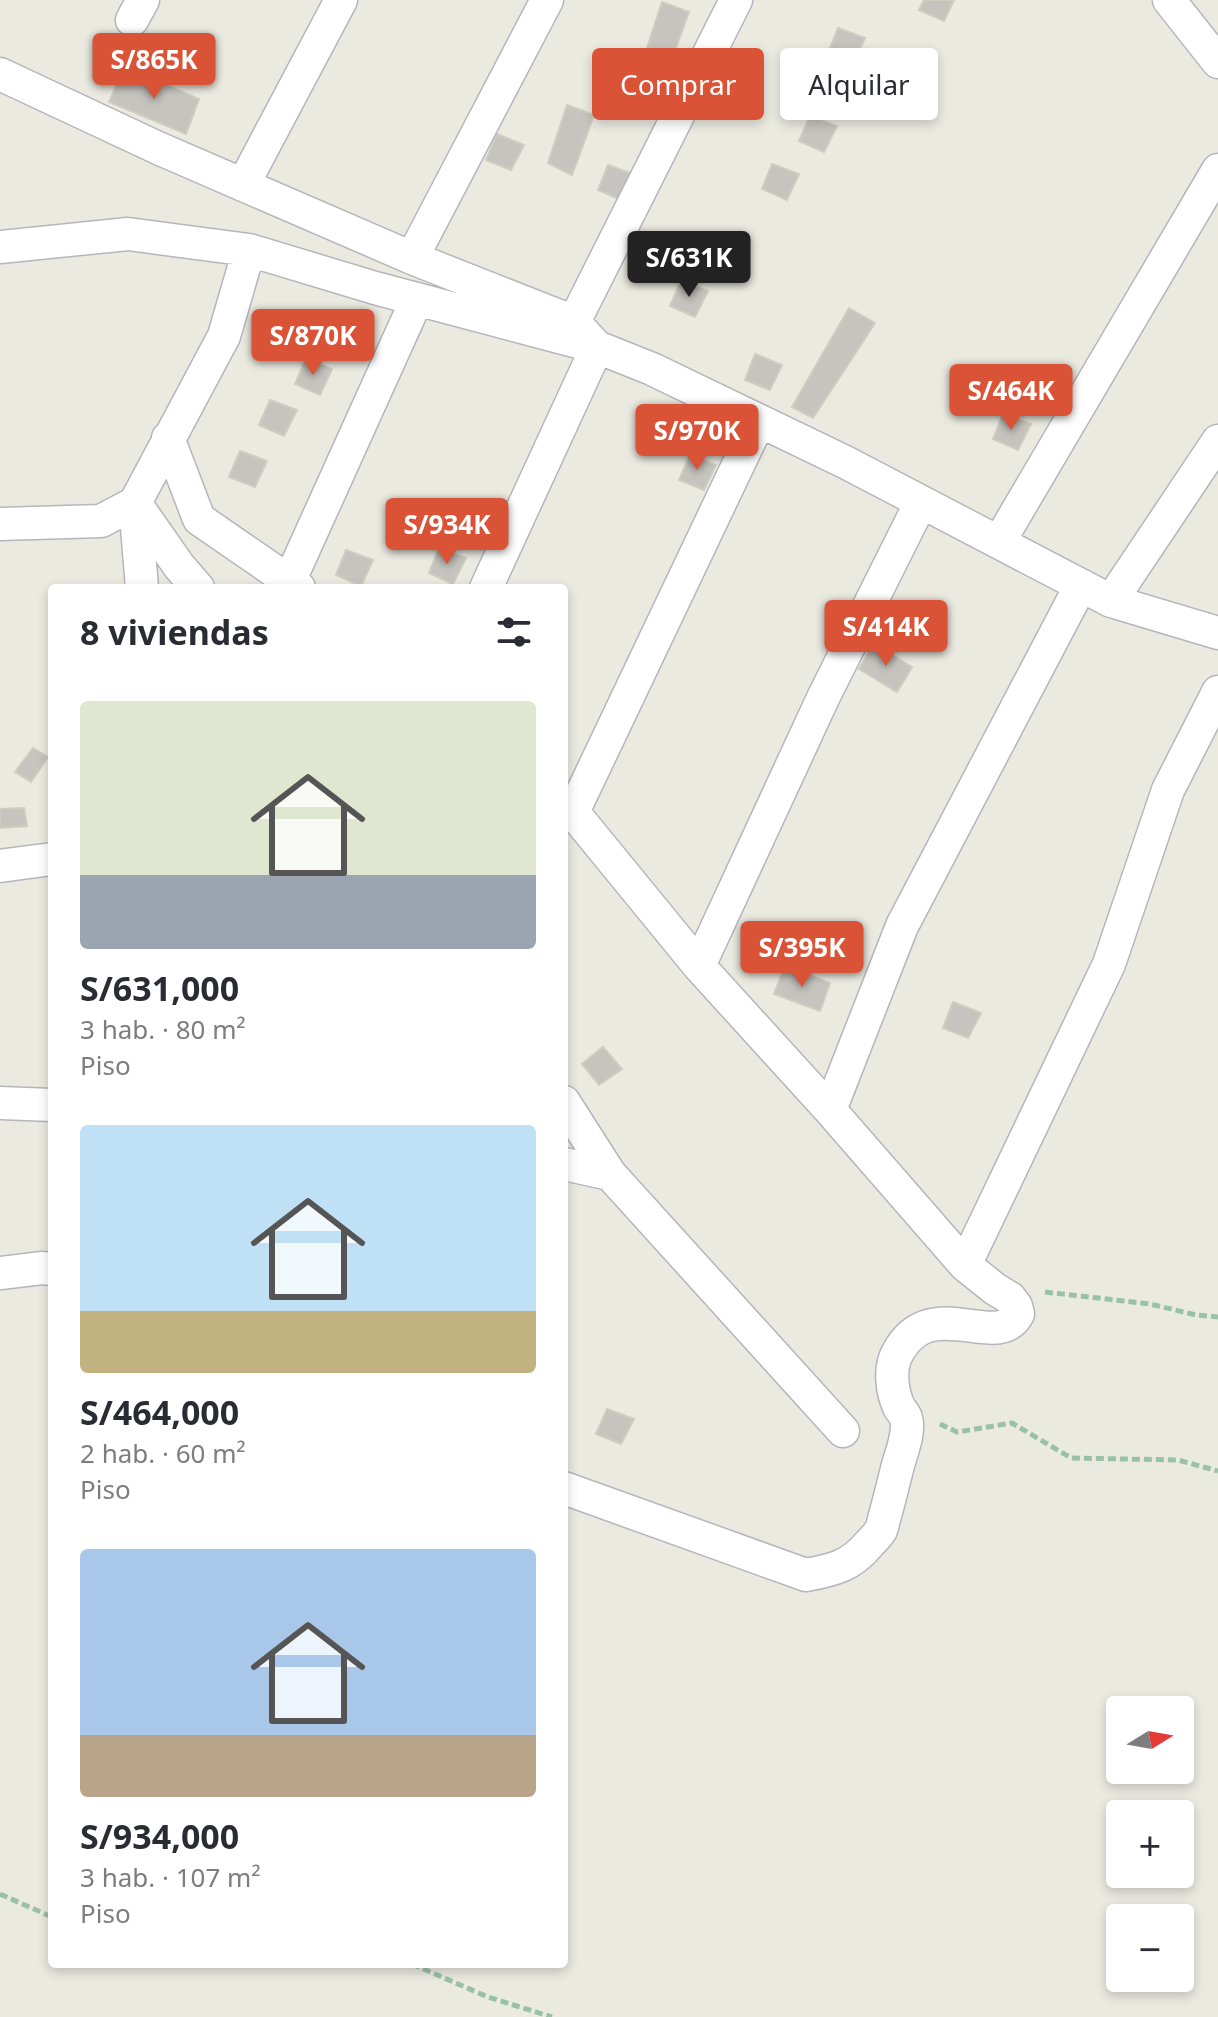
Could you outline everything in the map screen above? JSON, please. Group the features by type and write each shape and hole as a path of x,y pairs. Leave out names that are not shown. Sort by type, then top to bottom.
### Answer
{"street":[{"path":"243,185 341,0"},
{"path":"412,258 547,0"},
{"path":"574,322 736,0"},
{"path":"1169,0 1218,62"},
{"path":"0,74 243,185 412,258 574,322 597,347"},
{"path":"999,542 1218,170"},
{"path":"0,247 128,234 249,250 597,347 652,369 845,462 1111,601 1218,633"},
{"path":"142,584 135,503 224,336 249,250"},
{"path":"294,584 417,299"},
{"path":"488,584 597,347"},
{"path":"568,1489 806,1575 835,1569 859,1557 881,1530 906,1436 906,1418 893,1390 896,1355 912,1334 924,1326 937,1323 995,1328 1015,1321 1018,1314 1010,1298 965,1265 699,966 569,806 759,421"},
{"path":"168,438 199,519 293,584"},
{"path":"1111,601 1218,441"},
{"path":"699,966 823,698 921,502"},
{"path":"0,524 101,521 135,503"},
{"path":"135,503 195,584"},
{"path":"830,1110 902,926 1081,585"},
{"path":"965,1265 1109,964 1168,790 1218,692"},
{"path":"0,866 48,860"},
{"path":"0,1103 48,1105"},
{"path":"568,1108 610,1174 843,1431"},
{"path":"568,1165 610,1174"},
{"path":"0,1273 48,1269"}],"path":[{"path":"1018,1314 1043,1292 1150,1304 1218,1317"},
{"path":"899,1406 957,1432 1012,1423 1071,1458 1178,1460 1218,1471"},
{"path":"0,1894 48,1915"},
{"path":"421,1968 488,1997 552,2017"}],"building":[{"path":"924,0 954,0 944,21 919,10"},
{"path":"662,2 689,12 676,48 647,48"},
{"path":"838,28 865,38 860,48 830,48"},
{"path":"124,67 199,99 186,134 109,102"},
{"path":"567,105 592,114 572,175 548,163"},
{"path":"808,120 821,120 837,126 824,152 799,141"},
{"path":"497,134 524,145 511,170 486,160"},
{"path":"772,164 799,174 787,200 762,189"},
{"path":"608,165 635,175 623,201 598,190"},
{"path":"681,281 708,291 695,317 670,306"},
{"path":"849,308 875,323 813,418 792,407"},
{"path":"755,354 782,365 770,390 745,380"},
{"path":"306,359 332,369 320,395 295,384"},
{"path":"270,400 297,410 284,436 259,425"},
{"path":"1003,414 1031,424 1018,450 993,439"},
{"path":"240,451 267,461 255,487 229,477"},
{"path":"690,455 716,465 704,490 679,480"},
{"path":"439,548 466,558 453,584 429,573"},
{"path":"346,550 373,560 362,584 336,575"},
{"path":"874,644 912,667 897,692 859,669"},
{"path":"33,748 48,757 31,782 15,772"},
{"path":"24,808 27,826 0,828 0,809"},
{"path":"785,966 830,983 820,1011 774,994"},
{"path":"953,1002 981,1013 968,1038 943,1028"},
{"path":"603,1047 622,1069 599,1085 582,1064"},
{"path":"607,1409 634,1419 621,1444 596,1434"}]}
